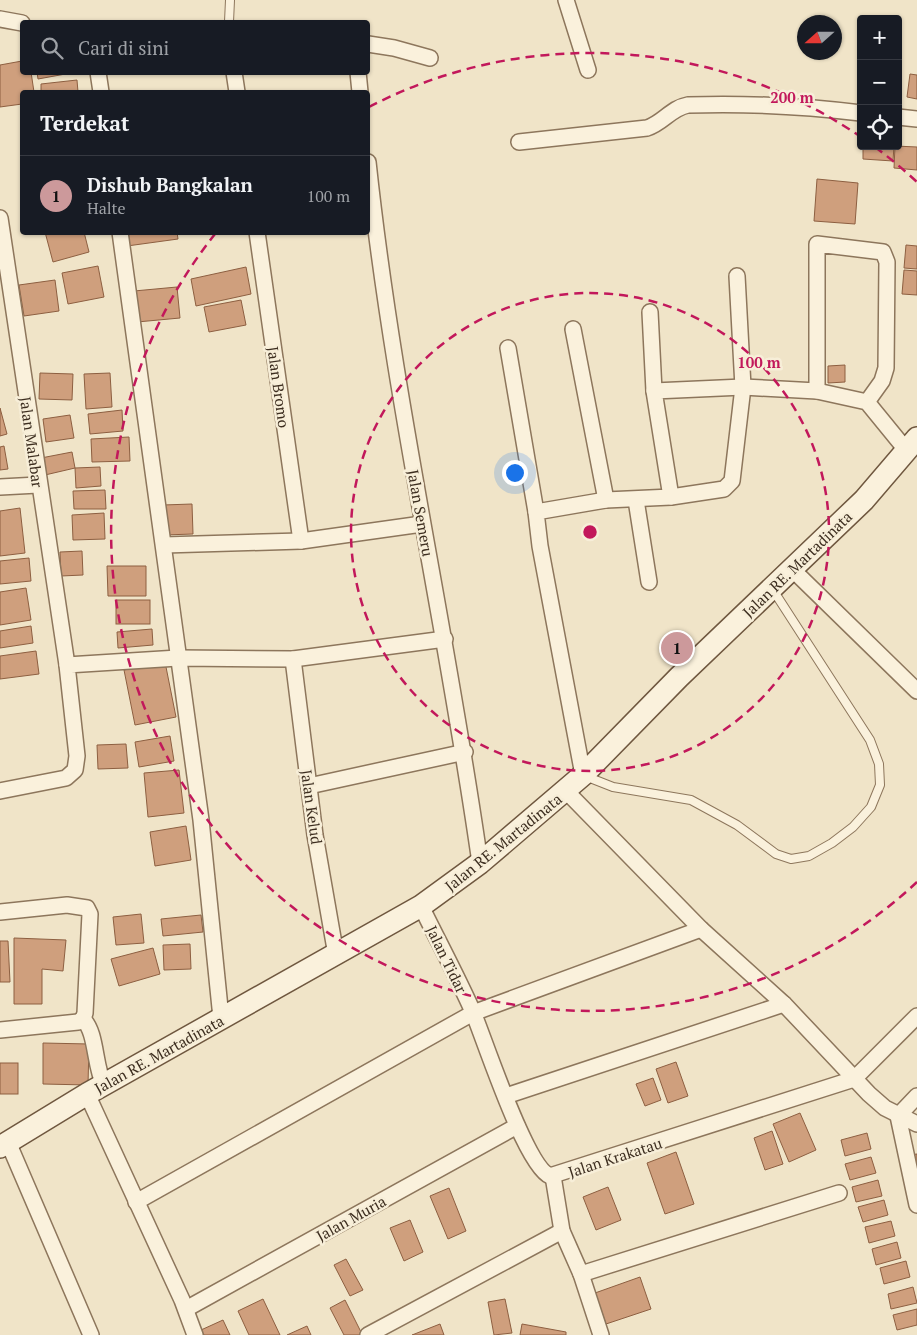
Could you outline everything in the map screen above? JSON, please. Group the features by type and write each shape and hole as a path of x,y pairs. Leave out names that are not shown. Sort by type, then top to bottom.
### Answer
{"main road":[{"name":"Jalan RE. Martadinata","path":"4,1144 96,1089 421,906 480,863 583,775 679,677 864,500 912,444"}],"street":[{"path":"566,0 588,70"},
{"path":"0,19 20,23"},
{"path":"370,44 394,48 430,58"},
{"path":"98,75 101,90"},
{"path":"234,75 237,90"},
{"path":"358,75 360,90"},
{"path":"519,142 646,128 659,124 673,111 688,105 736,103 811,107 857,113"},
{"path":"902,117 917,119"},
{"name":"Jalan Semeru","path":"370,181 377,247 422,524 465,752 480,863"},
{"name":"Jalan Malabar","path":"0,218 38,485 67,665 77,756 75,770 69,776 58,780 0,791"},
{"path":"120,235 201,820 221,1018"},
{"name":"Jalan Bromo","path":"257,235 301,541"},
{"path":"817,392 817,244 883,252 887,262 886,368 882,381 866,402"},
{"path":"536,512 606,500 671,497 724,489 730,485 743,386 737,276"},
{"path":"650,312 654,391 671,497"},
{"path":"573,329 606,500"},
{"path":"508,348 540,546 583,775"},
{"path":"654,391 743,386 817,392 866,402 912,444"},
{"path":"0,487 38,485"},
{"path":"636,500 649,582"},
{"path":"164,545 301,541 422,524"},
{"path":"792,569 917,691"},
{"path":"67,665 178,658 294,659 445,639"},
{"name":"Jalan Kelud","path":"294,659 309,786 336,955"},
{"path":"309,786 465,752"},
{"path":"566,791 701,930 784,1004 854,1079 884,1108 917,1124"},
{"path":"0,912 67,906 87,908 90,914 85,1012 83,1019 78,1022 0,1030"},
{"name":"Jalan Tidar","path":"421,906 473,1013"},
{"path":"136,1202 473,1013 701,930"},
{"path":"506,1096 784,1004"},
{"name":"Jalan Krakatau","path":"473,1013 517,1126 540,1168 546,1175 553,1176 854,1079"},
{"path":"854,1079 917,1016"},
{"path":"83,1019 90,1030 96,1065 96,1089 136,1202 186,1309 195,1335"},
{"path":"898,1116 917,1096"},
{"path":"898,1116 917,1204"},
{"name":"Jalan Muria","path":"186,1309 517,1126"},
{"path":"4,1144 91,1335"},
{"path":"553,1176 562,1231 581,1274 601,1335"},
{"path":"581,1274 839,1193"},
{"path":"371,1334 562,1231"}],"lane":[{"path":"229,20 230,0"},
{"path":"583,775 613,788 691,800 737,825 749,836 784,858 809,856 853,827 871,806 880,785 879,764 870,740 772,589"}],"building":[{"path":"20,61 20,75 31,75 34,90 20,90 20,104 0,107 0,65"},
{"path":"910,74 917,75 917,99 907,97"},
{"path":"37,75 60,75 38,79"},
{"path":"77,80 78,90 41,90 41,84"},
{"path":"902,146 917,147 917,170 894,168 895,150 902,150"},
{"path":"863,150 894,150 893,161 863,159"},
{"path":"817,179 858,183 855,224 814,221"},
{"path":"46,235 85,235 89,252 53,262"},
{"path":"125,235 177,235 178,239 127,246"},
{"path":"906,245 917,246 917,269 904,268"},
{"path":"98,266 104,297 68,304 62,273"},
{"path":"246,267 251,294 196,306 191,279"},
{"path":"904,270 917,271 917,295 902,294"},
{"path":"55,280 59,311 24,316 19,285"},
{"path":"177,287 180,318 137,322 134,291"},
{"path":"241,300 246,325 209,332 204,307"},
{"path":"845,365 845,382 828,383 828,366"},
{"path":"40,373 73,374 72,400 39,399"},
{"path":"110,373 112,407 86,409 84,374"},
{"path":"0,408 7,434 0,436"},
{"path":"122,410 123,431 90,434 88,414"},
{"path":"70,415 74,438 46,442 43,419"},
{"path":"129,437 130,461 92,462 91,439"},
{"path":"4,446 8,469 0,470 0,447"},
{"path":"72,452 75,468 45,475 41,458"},
{"path":"100,467 101,486 76,488 75,468"},
{"path":"105,490 106,509 74,509 73,491"},
{"path":"192,504 193,534 164,535 163,505"},
{"path":"20,508 25,553 0,556 0,511"},
{"path":"104,513 105,539 73,540 72,515"},
{"path":"82,551 83,575 61,576 60,552"},
{"path":"29,558 31,581 0,584 0,561"},
{"path":"107,566 146,566 146,596 108,596"},
{"path":"26,588 31,620 0,625 0,592"},
{"path":"116,600 150,600 150,624 116,624"},
{"path":"31,626 33,643 0,648 0,631"},
{"path":"152,629 153,645 118,648 117,632"},
{"path":"36,651 39,674 0,679 0,656"},
{"path":"165,662 176,717 135,725 124,670"},
{"path":"170,736 174,761 139,767 135,742"},
{"path":"126,744 128,768 98,769 97,745"},
{"path":"179,770 184,813 148,817 144,773"},
{"path":"186,826 191,860 155,866 150,832"},
{"path":"141,914 144,943 116,945 113,917"},
{"path":"201,915 203,932 163,936 161,919"},
{"path":"14,938 66,940 63,971 42,969 42,1004 14,1004"},
{"path":"0,941 8,941 10,982 0,982"},
{"path":"190,944 191,969 164,970 163,945"},
{"path":"153,948 160,974 119,986 111,959"},
{"path":"43,1043 89,1044 88,1085 43,1084"},
{"path":"676,1062 688,1096 668,1103 656,1069"},
{"path":"0,1063 18,1063 18,1094 0,1094"},
{"path":"653,1078 661,1100 645,1106 636,1084"},
{"path":"800,1113 816,1150 789,1162 773,1124"},
{"path":"772,1131 783,1164 765,1170 754,1138"},
{"path":"867,1133 871,1149 845,1156 841,1140"},
{"path":"676,1152 694,1204 665,1214 647,1163"},
{"path":"917,1154 917,1170 910,1155"},
{"path":"871,1157 876,1173 850,1180 845,1164"},
{"path":"878,1180 882,1196 856,1202 852,1187"},
{"path":"608,1187 621,1220 596,1230 583,1197"},
{"path":"449,1188 466,1231 448,1239 430,1196"},
{"path":"884,1200 888,1215 863,1222 858,1207"},
{"path":"410,1220 423,1252 404,1261 390,1228"},
{"path":"891,1221 895,1236 869,1243 865,1227"},
{"path":"897,1242 901,1258 876,1265 872,1249"},
{"path":"346,1259 363,1290 350,1296 334,1265"},
{"path":"906,1261 910,1277 884,1284 880,1268"},
{"path":"640,1277 651,1309 606,1324 595,1293"},
{"path":"913,1287 917,1303 891,1309 888,1294"},
{"path":"263,1299 280,1335 249,1335 238,1311"},
{"path":"505,1299 512,1333 494,1335 488,1302"},
{"path":"345,1300 361,1335 344,1335 330,1308"},
{"path":"917,1309 917,1325 897,1330 893,1315"},
{"path":"223,1320 230,1335 204,1335 201,1330"},
{"path":"440,1324 444,1335 412,1335"},
{"path":"522,1324 566,1332 566,1335 520,1335"},
{"path":"307,1326 311,1335 287,1335"}],"place":[{"name":"Dishub Bangkalan","path":"677,648"}]}
